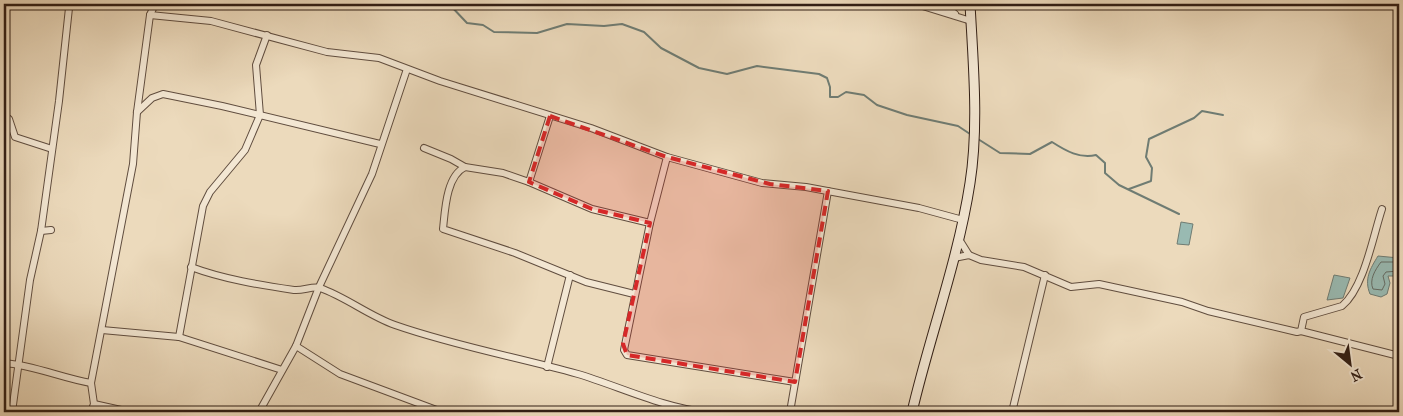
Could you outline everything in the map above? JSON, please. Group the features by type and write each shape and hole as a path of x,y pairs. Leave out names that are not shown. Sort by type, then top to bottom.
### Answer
{"main road":[{"path":"912,412 959,239 973,160 970,4"}],"street":[{"path":"91,412 94,404 91,383 133,164 137,112 150,16 155,4"},
{"path":"916,4 971,21"},
{"path":"942,4 960,17"},
{"path":"12,412 17,364 30,280 41,231 59,101 68,8"},
{"path":"150,16 211,21 327,52 379,58 407,69 591,128 667,157 762,183 828,191 919,208 963,220"},
{"path":"179,337 203,206 210,192 245,150 260,115 256,65 268,36"},
{"path":"261,412 296,346 319,288 372,174 380,144 407,69"},
{"path":"137,112 152,98 163,94 380,144"},
{"path":"4,116 10,119 15,137 52,149"},
{"path":"529,182 550,116"},
{"path":"424,148 465,167 502,173 529,182 592,209 650,223"},
{"path":"667,157 634,294 624,350 627,355 796,382"},
{"path":"465,167 454,176 446,201 443,230 515,253 586,282 634,294"},
{"path":"790,412 828,191"},
{"path":"1301,331 1304,317 1342,306 1347,302 1356,288 1382,209"},
{"path":"41,231 51,230"},
{"path":"959,239 969,255"},
{"path":"954,258 969,255 987,261 1024,267 1071,287 1099,284 1182,302 1208,312 1297,332 1301,331 1399,356"},
{"path":"191,267 207,273 278,287 298,290 319,288 395,325 497,355 573,372 617,385 636,394 705,412"},
{"path":"547,367 570,275"},
{"path":"1012,412 1045,275"},
{"path":"102,330 179,337 282,370"},
{"path":"296,346 340,374 442,412"},
{"path":"4,363 17,364 91,383"},
{"path":"94,404 130,412"}],"highlighted area":[{"path":"550,116 667,157 770,184 828,191 795,382 627,355 623,344 650,223 592,209 529,182"}],"water":[{"path":"1181,222 1193,224 1189,245 1177,244"},
{"path":"1378,256 1399,258 1399,276 1388,276 1390,283 1387,294 1381,297 1370,294 1368,289 1370,270"},
{"path":"1334,275 1350,278 1343,298 1327,300"}],"waterway":[{"path":"449,4 467,23 483,25 494,32 537,33 567,24 604,26 622,24 644,32 661,48 699,68 727,74 757,66 819,74 827,78 830,87 830,97 838,97 846,92 864,95 877,105 907,115 958,126 970,134"},
{"path":"1129,189 1151,181 1152,168 1146,157 1149,139 1194,118 1202,111 1223,115"},
{"path":"978,139 1000,153 1030,154 1052,142 1079,155 1096,155 1105,163 1105,173 1119,185 1179,214"}]}
